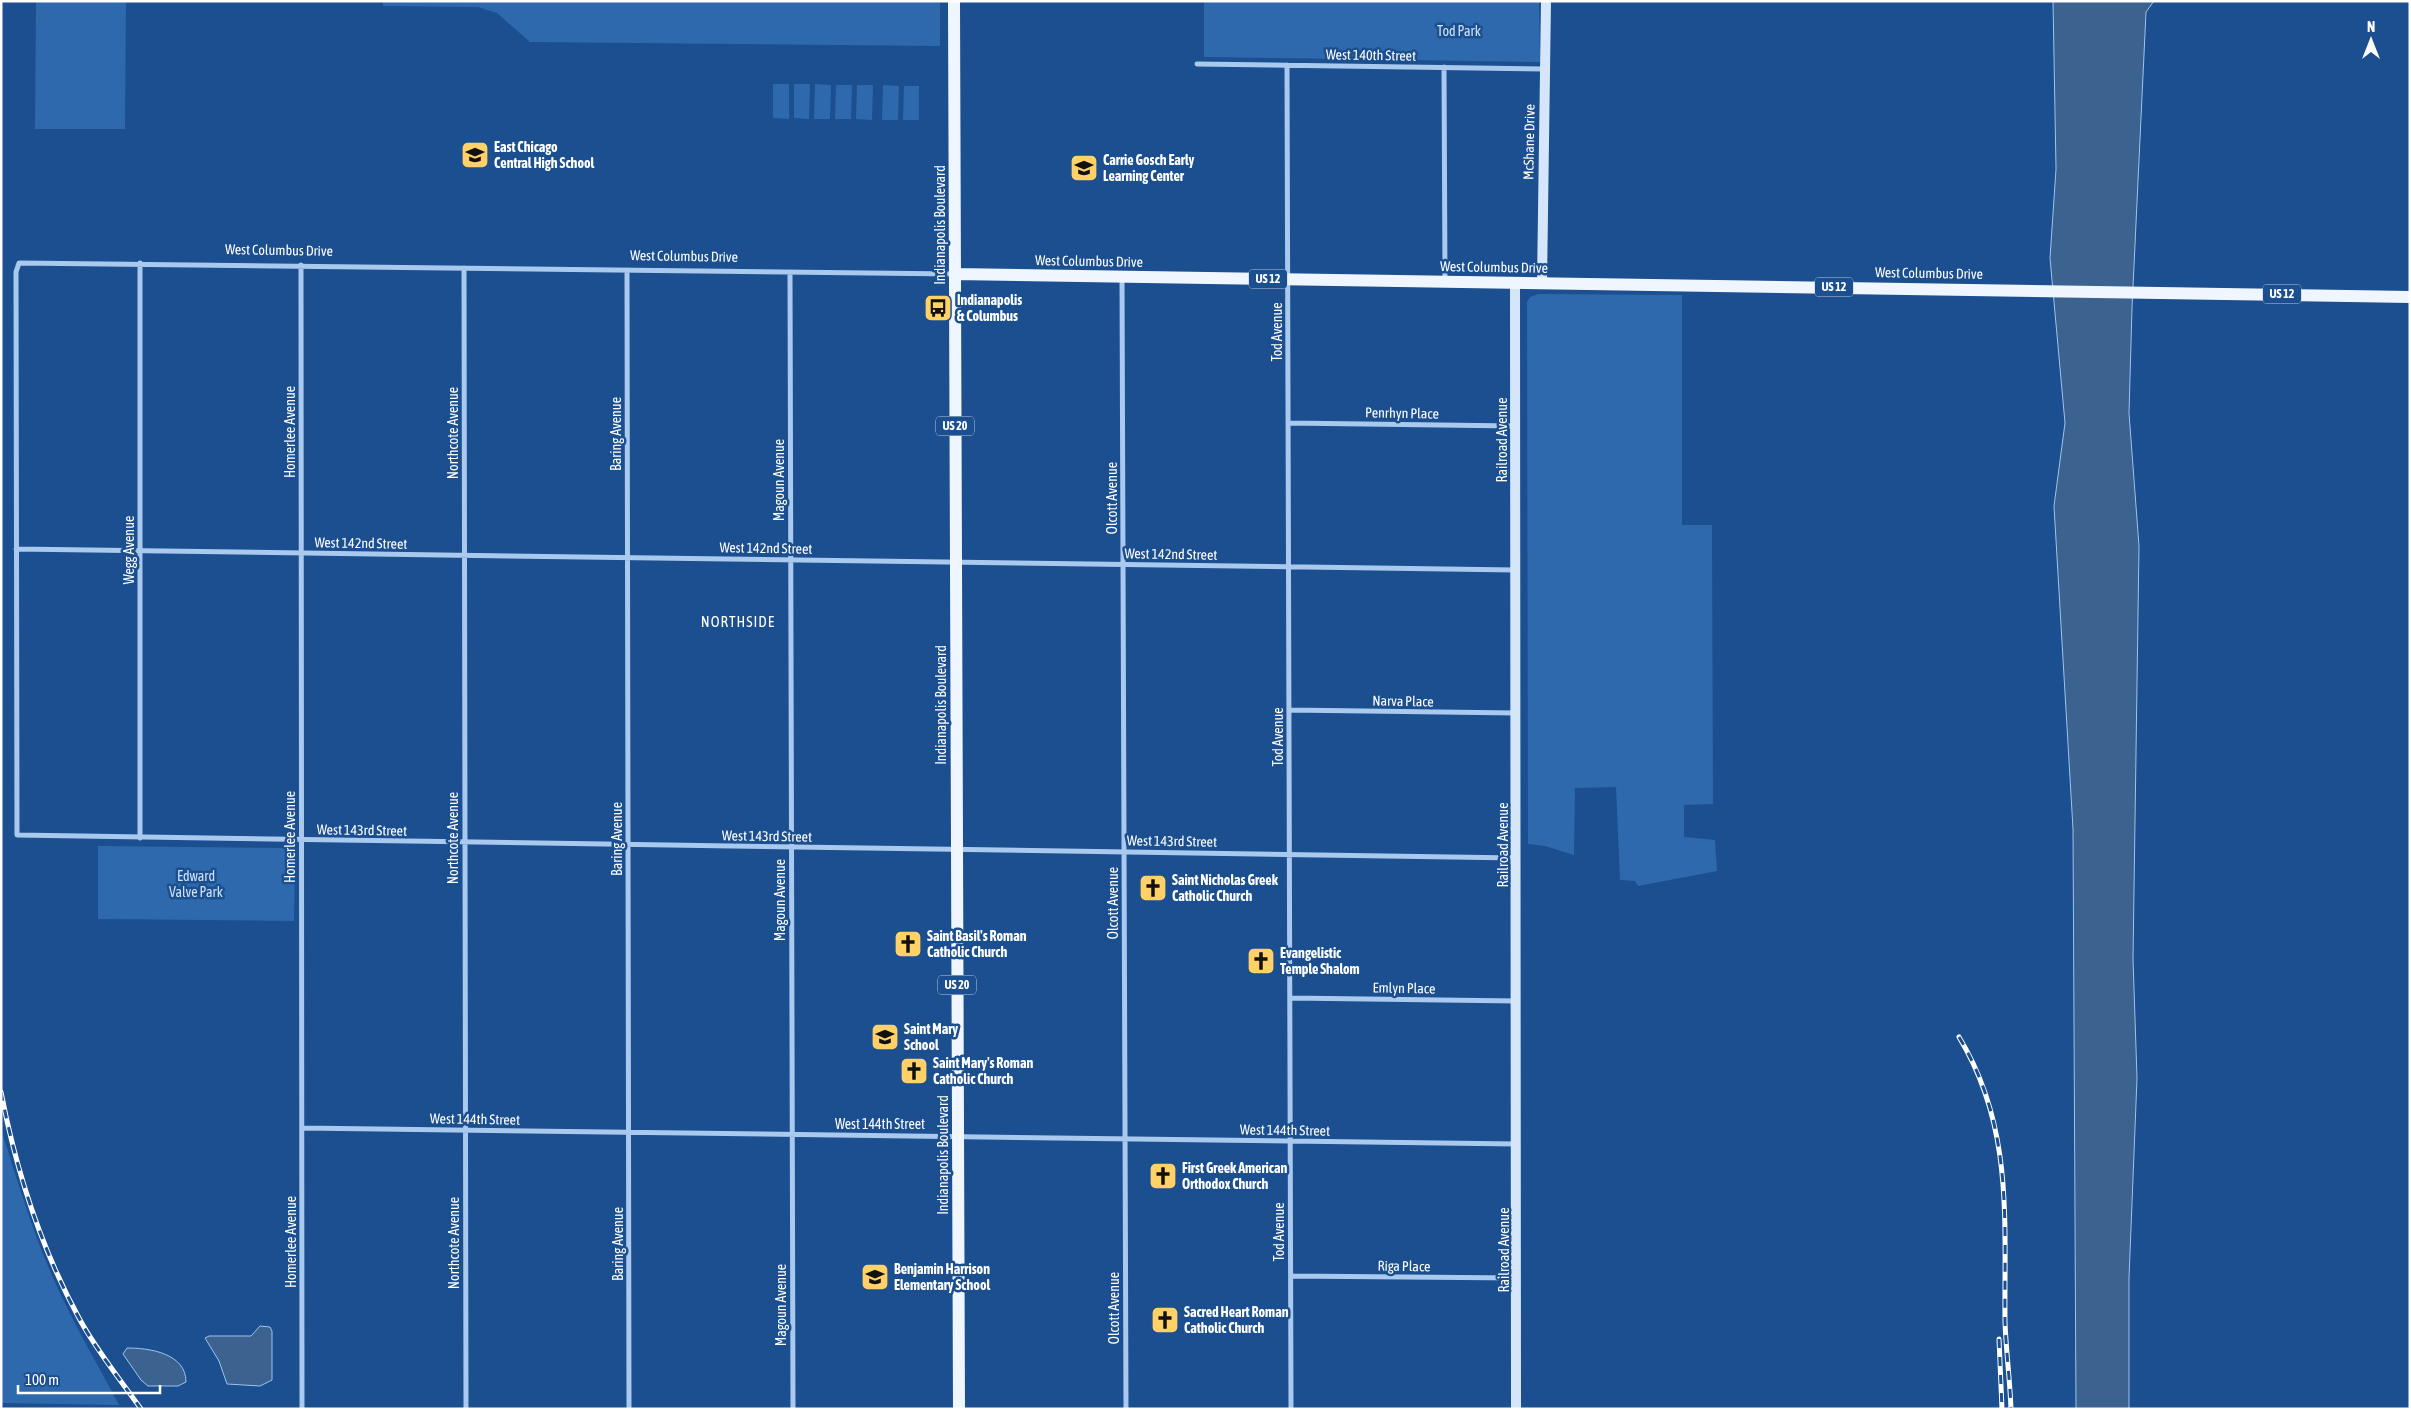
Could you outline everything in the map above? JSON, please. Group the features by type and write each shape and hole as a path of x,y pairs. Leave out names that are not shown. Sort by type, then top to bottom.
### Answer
{"main road":[{"name":"Indianapolis Boulevard","path":"954,1 959,1409"},
{"name":"West Columbus Drive","path":"955,274 2410,297"}],"street":[{"name":"McShane Drive","path":"1542,283 1546,1"},
{"name":"West 140th Street","path":"1197,64 1545,69"},
{"name":"Tod Avenue","path":"1287,65 1291,1409"},
{"path":"1444,67 1445,281"},
{"name":"West Columbus Drive","path":"16,549 16,272 22,261 955,274"},
{"name":"Wegg Avenue","path":"140,263 140,838"},
{"name":"Homerlee Avenue","path":"301,265 302,1409"},
{"name":"Northcote Avenue","path":"464,268 466,1409"},
{"name":"Baring Avenue","path":"627,270 629,1409"},
{"name":"Magoun Avenue","path":"790,272 793,1409"},
{"name":"Olcott Avenue","path":"1122,276 1126,1409"},
{"name":"Railroad Avenue","path":"1515,282 1518,1001 1516,1409"},
{"name":"Penrhyn Place","path":"1288,423 1516,426"},
{"name":"West 142nd Street","path":"16,549 1516,570"},
{"name":"West 143rd Street","path":"16,549 17,835 1517,858"},
{"name":"Narva Place","path":"1289,710 1516,713"},
{"name":"Emlyn Place","path":"1290,998 1518,1001"},
{"name":"West 144th Street","path":"302,1128 1517,1144"},
{"name":"Riga Place","path":"1291,1276 1518,1278"}],"green space":[{"path":"36,1 126,1 125,129 35,129"},
{"path":"383,1 940,1 940,46 530,42 497,13 478,7 383,6"},
{"name":"Tod Park","path":"1204,1 1539,1 1540,62 1204,57"},
{"path":"773,84 789,84 789,119 773,118"},
{"path":"794,84 810,84 809,119 794,118"},
{"path":"815,84 831,85 830,119 814,119"},
{"path":"836,85 852,85 851,119 835,119"},
{"path":"857,85 873,85 872,120 856,119"},
{"path":"883,85 899,86 898,120 882,120"},
{"path":"904,86 919,86 919,120 903,120"},
{"path":"1538,294 1682,295 1682,525 1712,525 1713,804 1684,805 1684,837 1715,840 1717,871 1638,886 1635,881 1620,880 1616,787 1575,788 1574,855 1545,846 1528,844 1527,302 1530,297"},
{"name":"Edward Valve Park","path":"98,846 290,848 295,853 294,921 98,919"},
{"path":"1,1129 25,1205 54,1280 119,1405 1,1403"}],"shaded area":[{"path":"2053,1 2154,1 2146,12 2129,413 2139,546 2133,959 2137,1078 2129,1278 2129,1409 2076,1409 2073,829 2054,506 2065,423 2050,258 2056,169"},
{"path":"260,1326 270,1327 272,1331 272,1380 260,1386 227,1384 219,1361 205,1338 209,1336 251,1336"},
{"path":"127,1348 146,1349 173,1358 180,1364 186,1382 178,1386 148,1386 141,1380 123,1354"}],"railway":[{"path":"1959,1037 1977,1071 1989,1106 2002,1176 2005,1211 2005,1322 2011,1409"},
{"path":"1,1092 22,1179 53,1264 86,1330 141,1409"},
{"path":"1999,1339 2002,1409"}],"place":[{"name":"East Chicago Central High School","path":"475,155"},
{"name":"Carrie Gosch Early Learning Center","path":"1084,168"},
{"name":"Indianapolis & Columbus","path":"938,308"},
{"name":"Saint Nicholas Greek Catholic Church","path":"1153,888"},
{"name":"Saint Basil's Roman Catholic Church","path":"908,944"},
{"name":"Evangelistic Temple Shalom","path":"1261,961"},
{"name":"Saint Mary School","path":"885,1037"},
{"name":"Saint Mary's Roman Catholic Church","path":"914,1071"},
{"name":"First Greek American Orthodox Church","path":"1163,1176"},
{"name":"Benjamin Harrison Elementary School","path":"875,1277"},
{"name":"Sacred Heart Roman Catholic Church","path":"1165,1320"}],"district":[{"name":"NORTHSIDE","path":"738,622"}]}
